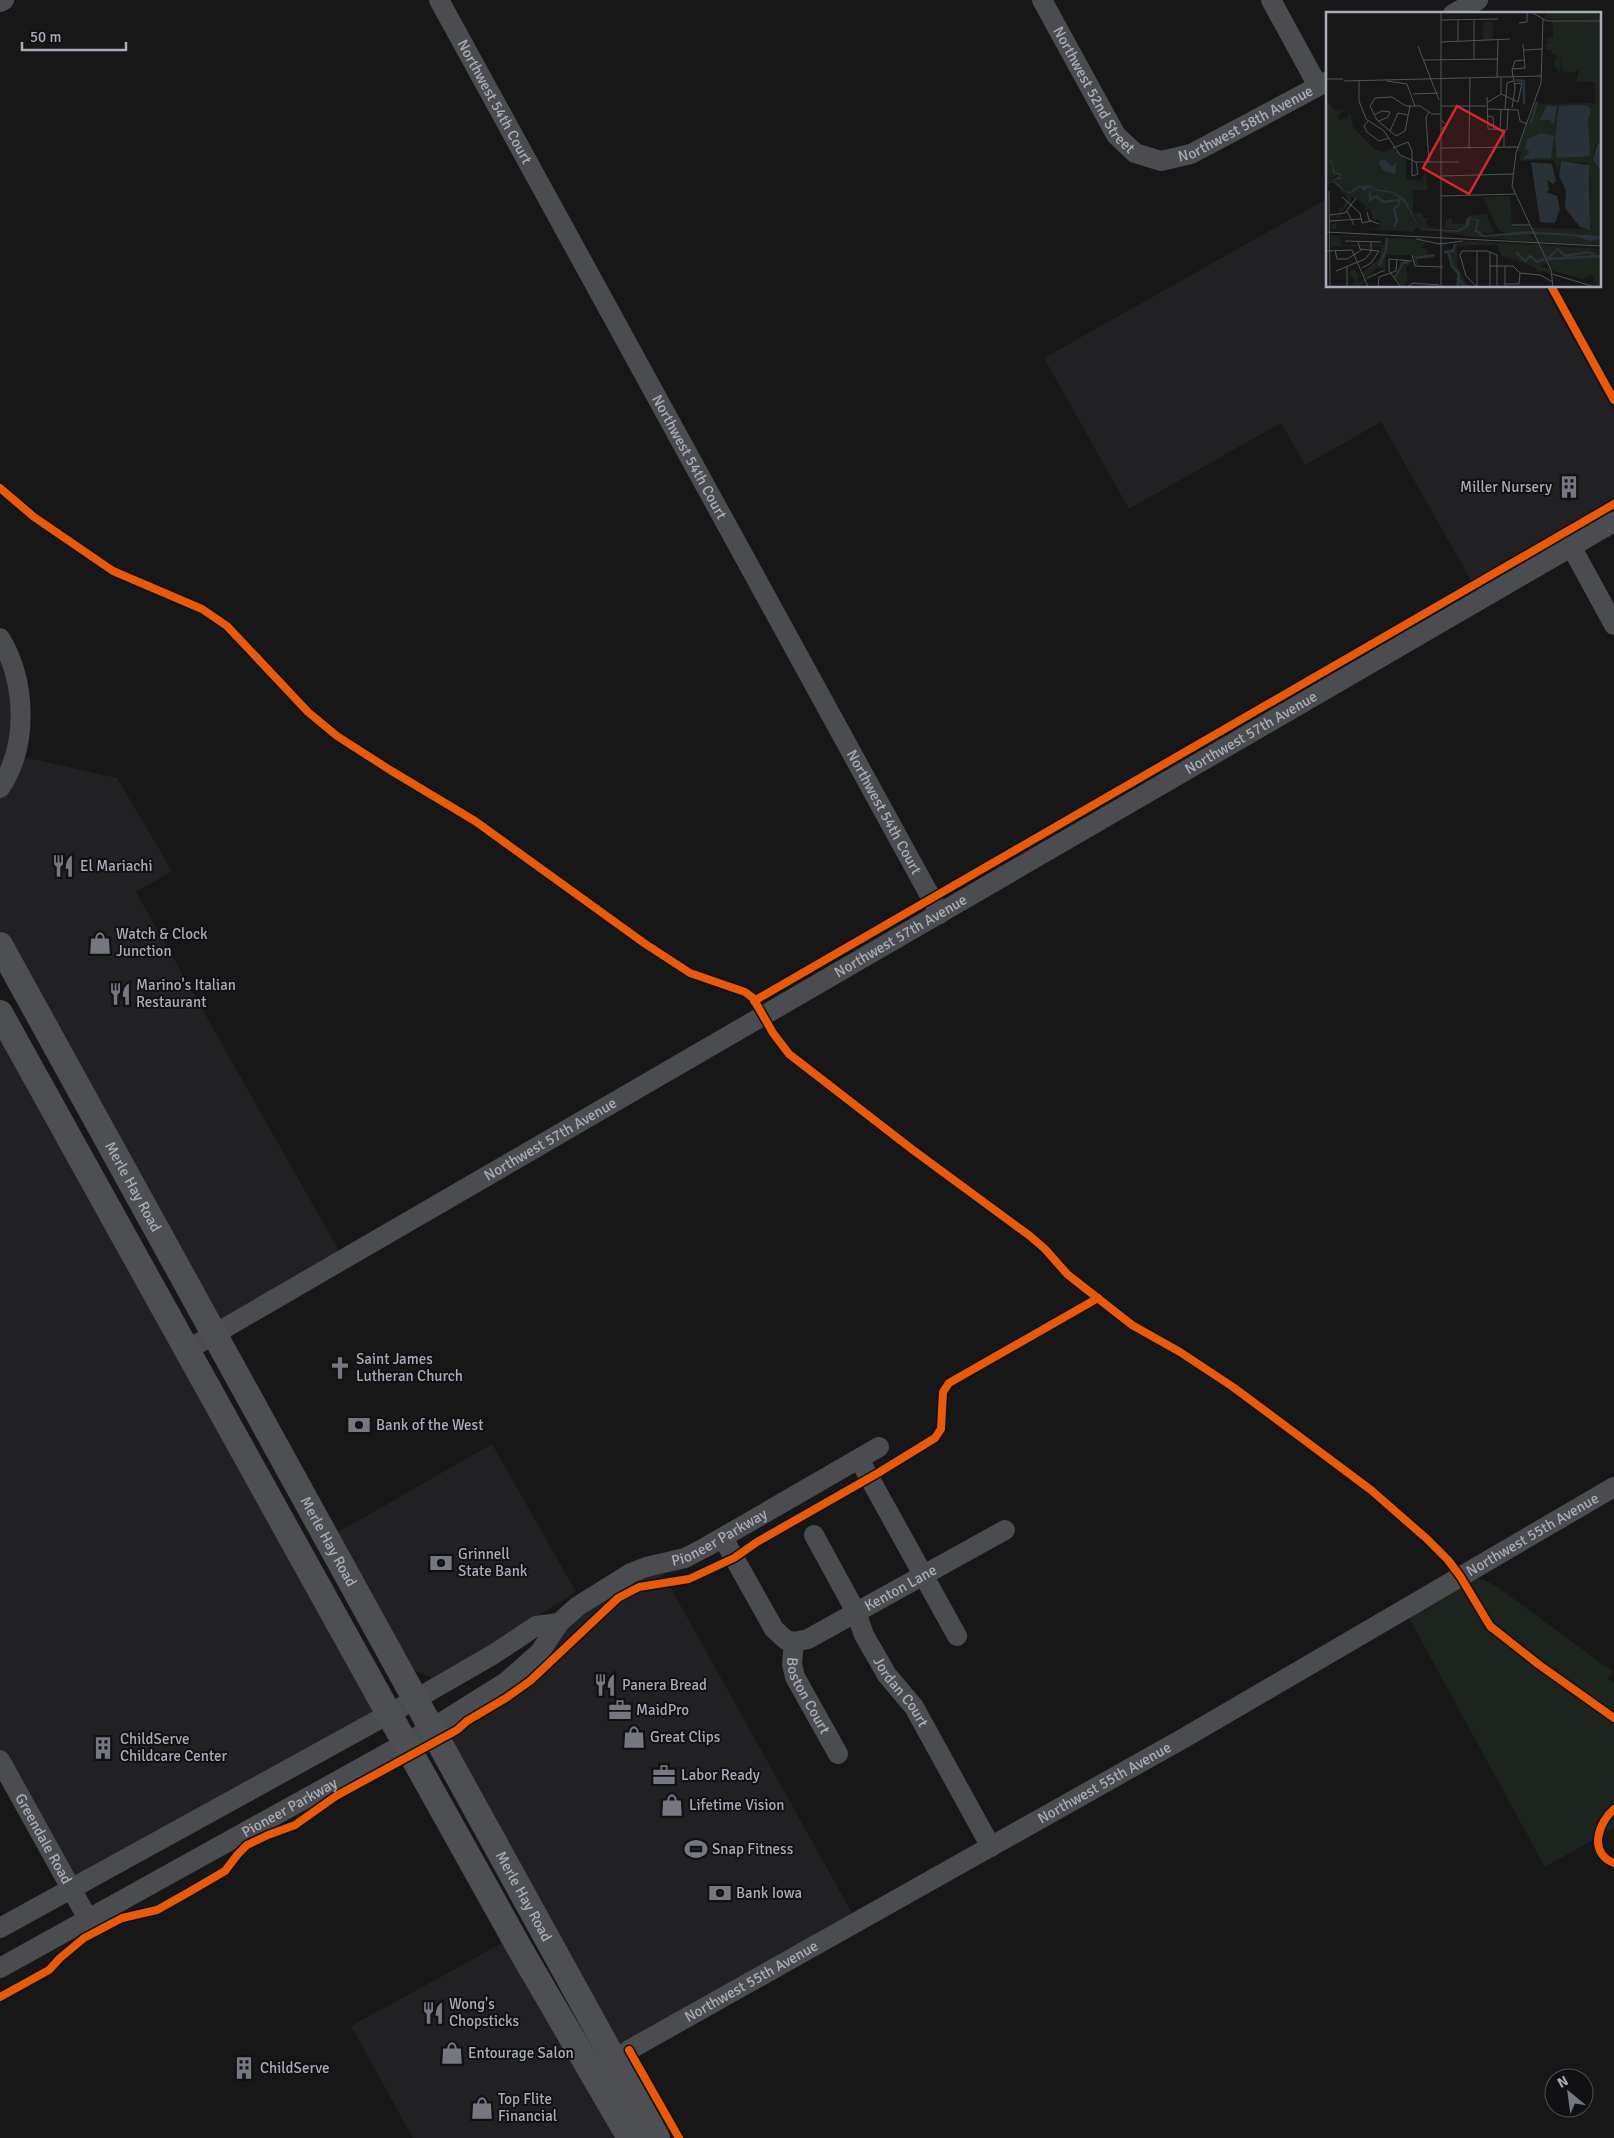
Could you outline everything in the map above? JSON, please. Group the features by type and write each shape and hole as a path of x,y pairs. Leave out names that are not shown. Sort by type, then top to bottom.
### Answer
{"main road":[{"name":"Merle Hay Road","path":"0,945 515,1877 604,2068 630,2138"},
{"name":"Merle Hay Road","path":"0,1013 520,1949 604,2068 657,2138"}],"street":[{"path":"0,2 4,0"},
{"name":"Northwest 54th Court","path":"439,0 940,914"},
{"name":"Northwest 52nd Street","path":"1042,0 1116,135 1135,153 1161,161"},
{"path":"1271,0 1323,83"},
{"path":"1457,12 1478,0"},
{"name":"Northwest 58th Avenue","path":"1161,161 1191,154 1323,83"},
{"name":"Northwest 57th Avenue","path":"187,1350 1614,522"},
{"path":"1571,546 1614,625"},
{"path":"0,638 8,651 17,677 20,692 20,728 15,755 0,788"},
{"name":"Pioneer Parkway","path":"0,1968 405,1743 506,1682 540,1652 559,1622 578,1606 631,1573 646,1567 685,1558 723,1538 879,1447"},
{"path":"859,1459 957,1636"},
{"name":"Northwest 55th Avenue","path":"604,2068 1184,1738 1614,1487"},
{"name":"Kenton Lane","path":"794,1642 808,1639 1005,1530"},
{"name":"Jordan Court","path":"814,1535 856,1612 864,1635 886,1675 914,1707 991,1847"},
{"name":"Boston Court","path":"723,1538 774,1628 786,1640 794,1642 792,1664 795,1677 838,1754"},
{"name":"Pioneer Parkway","path":"0,1928 416,1699 494,1654 536,1626 559,1622"},
{"name":"Greendale Road","path":"0,1760 88,1919"}],"shaded area":[{"path":"1326,199 1326,288 1545,288 1614,412 1614,514 1477,591 1381,422 1305,465 1281,423 1129,509 1044,358"},
{"path":"0,638 7,651 15,755 117,778 172,871 136,892 339,1251 215,1333 0,946"},
{"path":"0,1011 389,1714 72,1889 0,1760"},
{"path":"492,1444 576,1592 436,1679 412,1670 335,1534"},
{"path":"658,1565 857,1922 614,2060 431,1729 468,1705 559,1623"},
{"path":"1482,1579 1496,1586 1612,1671 1608,1678 1614,1683 1614,1828 1545,1867 1408,1616 1472,1580"},
{"path":"513,1937 630,2138 413,2138 351,2026"}],"cycle path":[{"path":"1552,288 1614,400"},
{"path":"0,488 34,517 113,571 202,609 227,626 308,712 337,736 475,821 644,943 690,973 745,992 753,998 773,1033 789,1054 913,1150 1030,1236 1045,1249 1067,1274 1132,1325 1180,1352 1233,1387 1371,1490 1448,1560 1460,1576 1490,1626 1538,1664 1614,1718"},
{"path":"754,1001 1614,504"},
{"path":"0,1997 49,1970 84,1938 122,1918 157,1910 225,1871 247,1845 295,1825 336,1796 457,1730 467,1721 530,1681 618,1598 639,1587 689,1579 734,1558 757,1542 935,1438 941,1429 943,1392 949,1383 1098,1298"},
{"path":"1614,1809 1604,1822 1598,1838 1601,1852 1614,1863"},
{"path":"629,2050 679,2138"}],"place":[{"name":"Miller Nursery","path":"1569,487"},
{"name":"El Mariachi","path":"63,866"},
{"name":"Watch & Clock Junction","path":"100,943"},
{"name":"Marino's Italian Restaurant","path":"120,994"},
{"name":"Saint James Lutheran Church","path":"340,1368"},
{"name":"Bank of the West","path":"359,1425"},
{"name":"Grinnell State Bank","path":"441,1563"},
{"name":"Panera Bread","path":"605,1685"},
{"name":"MaidPro","path":"620,1710"},
{"name":"Great Clips","path":"634,1737"},
{"name":"ChildServe Childcare Center","path":"103,1748"},
{"name":"Labor Ready","path":"664,1775"},
{"name":"Lifetime Vision","path":"672,1805"},
{"name":"Snap Fitness","path":"696,1849"},
{"name":"Bank Iowa","path":"720,1893"},
{"name":"Wong's Chopsticks","path":"433,2013"},
{"name":"Entourage Salon","path":"452,2053"},
{"name":"ChildServe","path":"244,2068"},
{"name":"Top Flite Financial","path":"482,2108"}]}
